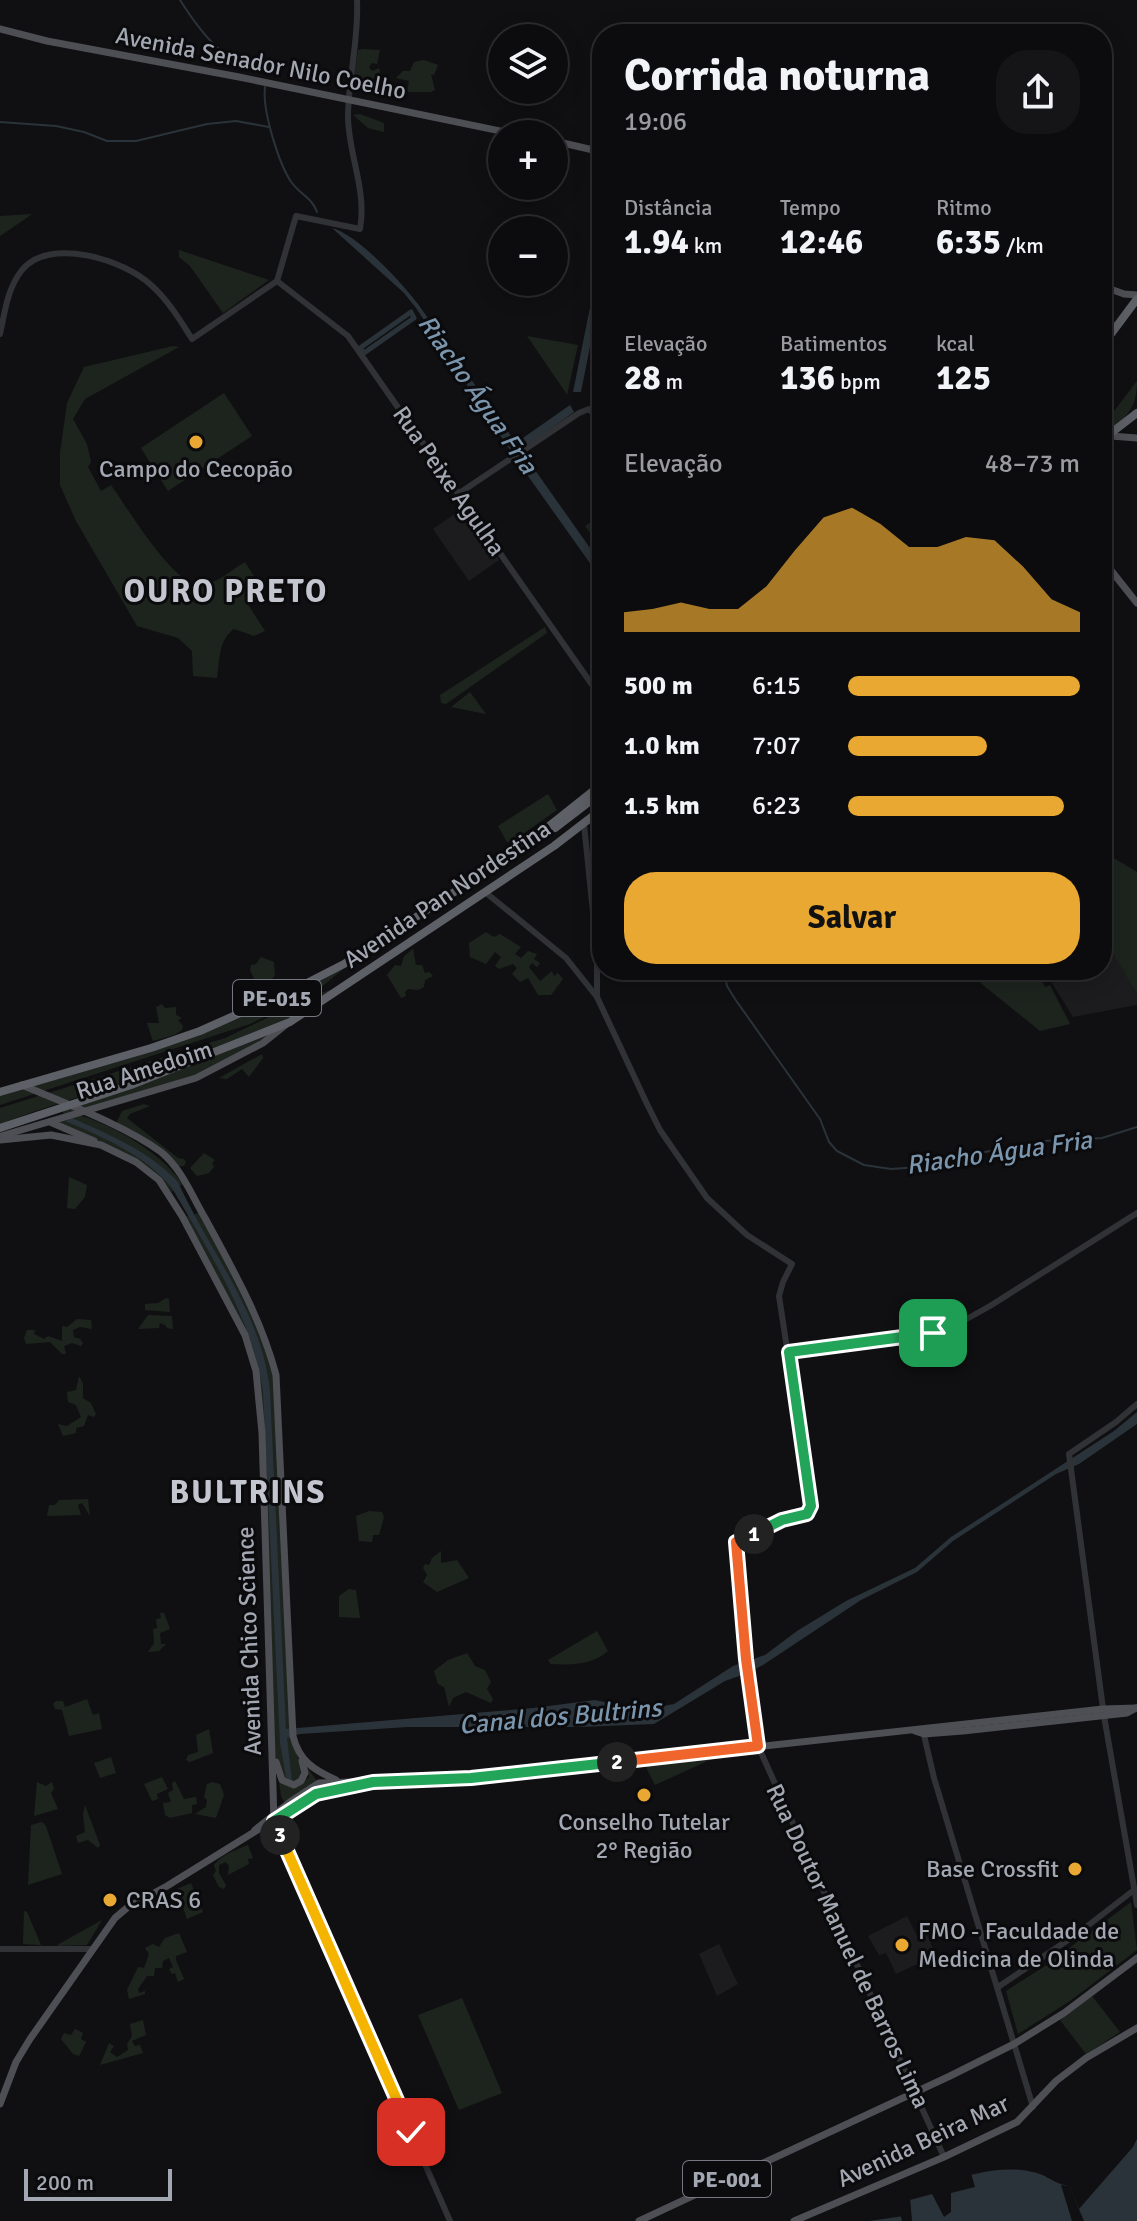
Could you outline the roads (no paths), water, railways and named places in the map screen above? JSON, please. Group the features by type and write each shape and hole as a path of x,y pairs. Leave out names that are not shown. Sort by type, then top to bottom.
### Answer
{"highway":[{"path":"1112,332 1137,297"},
{"path":"1112,433 1137,413"},
{"name":"Avenida Pan Nordestina","path":"485,872 592,792"},
{"name":"Avenida Pan Nordestina","path":"22,1085 106,1063 185,1036 292,991 344,964 552,831 592,800"},
{"name":"Avenida Pan Nordestina","path":"0,1128 160,1074 290,1022 592,817"},
{"name":"PE-015","path":"0,1092 22,1085"}],"main road":[{"name":"Avenida Senador Nilo Coelho","path":"0,29 488,128"},
{"path":"568,144 592,150"},
{"path":"1112,289 1137,297"},
{"path":"1112,438 1137,438"},
{"path":"1112,572 1137,603"},
{"name":"Rua Amedoim","path":"0,1138 80,1111 196,1078 220,1068 290,1022"},
{"name":"Avenida Chico Science","path":"22,1085 160,1152 192,1213 257,1316 276,1375 293,1736 299,1755 308,1765 338,1781"},
{"path":"60,1118 64,1108 61,1102"},
{"path":"107,1124 105,1114 115,1103"},
{"path":"48,1122 101,1145"},
{"name":"Avenida Chico Science","path":"0,1138 51,1135 101,1145 178,1188 245,1335 256,1371 264,1461 273,1818"},
{"path":"0,2104 21,2052 111,1923 128,1907 255,1830 319,1783 471,1778 758,1746 1104,1712 1127,1713 1136,1708"},
{"path":"273,1748 280,1776 288,1784 299,1783 305,1773 299,1755"},
{"path":"308,1765 319,1783 316,1794"},
{"path":"273,1818 316,1794 373,1782"},
{"name":"PE-001","path":"639,2221 1014,2044 1064,2013 1137,1958"},
{"name":"Avenida Beira Mar","path":"794,2221 1017,2122 1045,2091 1076,2066 1137,2028"}],"street":[{"path":"0,334 9,295 22,270 40,256 62,251 109,263 141,277 177,314 192,339 277,281 296,216 360,229 363,207 349,132 357,0"},
{"name":"Rua Peixe Agulha","path":"277,281 348,336 592,685"},
{"path":"458,494 574,416 589,409 592,412"},
{"path":"584,824 592,903"},
{"path":"485,892 566,958 597,997 660,1130 695,1184 747,1235 792,1264 779,1296 789,1352 942,1331 990,1306 1137,1213"},
{"path":"597,980 597,997"},
{"name":"Rua Doutor Manuel de Barros Lima","path":"789,1352 811,1498 809,1513 782,1520 736,1542 746,1659 758,1746 944,2157"},
{"path":"1137,1404 1069,1456 1104,1712 1137,1905"},
{"path":"921,1731 1033,2107"},
{"path":"273,1818 450,2221"},
{"path":"998,1987 1136,1889"},
{"path":"0,1949 91,1949"}],"water":[{"path":"332,228 366,249 418,304 592,551 592,566 518,462 404,293"},
{"path":"592,298 592,337 581,392 573,392"},
{"path":"570,405 574,412 525,447 520,440"},
{"name":"Canal dos Bultrins","path":"72,1118 142,1153 178,1182 246,1309 257,1336 270,1392 286,1729 595,1700 641,1710 674,1704 733,1666 765,1655 846,1601 915,1568 951,1537 1114,1431 1137,1412 1137,1424 1079,1464 1056,1474 953,1541 917,1572 861,1600 763,1665 725,1681 654,1724 408,1727 300,1734 287,1738 292,1781 286,1777 280,1743 263,1392 249,1337 227,1286 172,1188 136,1157 65,1121"},
{"path":"1137,2139 1137,2221 869,2221 904,2216 910,2200 932,2194 937,2199 942,2197 939,2184 1002,2170 1040,2174 1069,2186 1079,2209"}],"waterway":[{"name":"Riacho Água Fria","path":"180,0 217,47 240,63 269,69 268,73"},
{"name":"Riacho Água Fria","path":"265,87 272,137 282,164 292,183 317,212"},
{"path":"0,122 56,126 107,141 136,141 207,124 236,121 269,127"},
{"path":"411,312 414,318 364,353 360,348 411,312"},
{"name":"Riacho Água Fria","path":"726,980 735,999 820,1119 829,1142 837,1151 864,1165 891,1169 920,1167 938,1160 994,1150 1008,1152 1044,1141 1102,1138 1137,1127"}],"place":[{"name":"Campo do Cecopão","path":"196,442"},
{"name":"Conselho Tutelar 2° Região","path":"644,1795"},
{"name":"Base Crossfit","path":"1075,1869"},
{"name":"CRAS 6","path":"110,1900"},
{"name":"FMO - Faculdade de Medicina de Olinda","path":"902,1945"}],"district":[{"name":"OURO PRETO","path":"226,591"},
{"name":"BULTRINS","path":"248,1492"}]}
